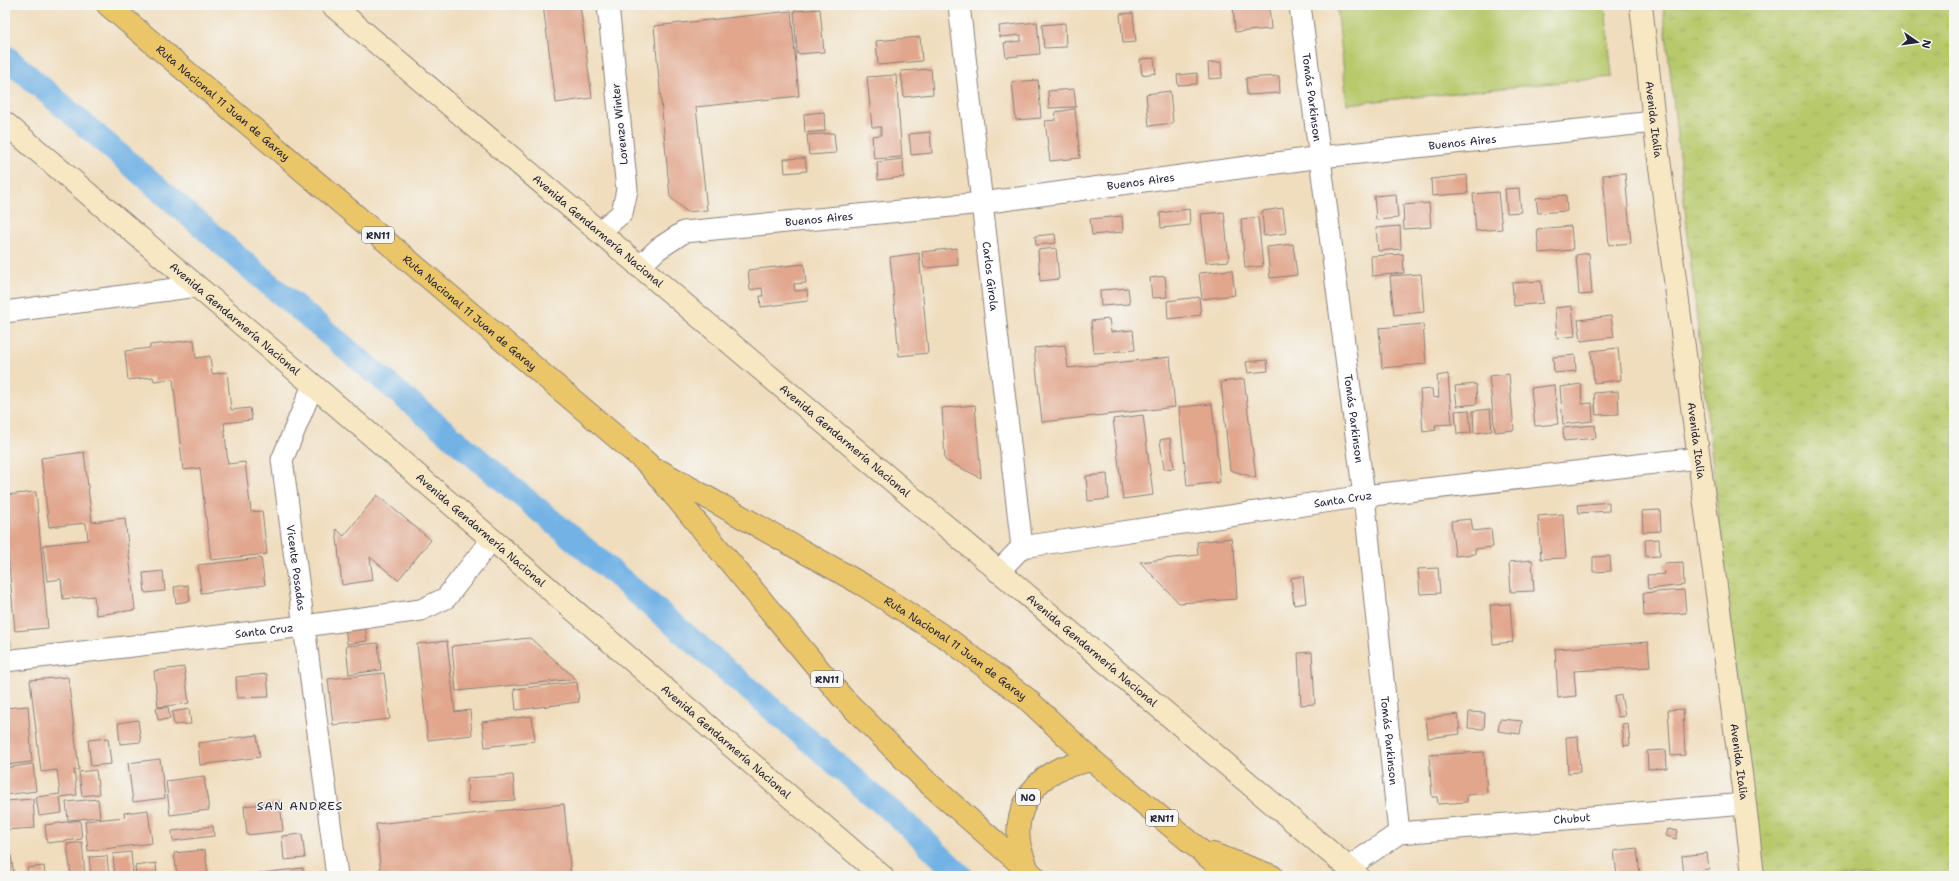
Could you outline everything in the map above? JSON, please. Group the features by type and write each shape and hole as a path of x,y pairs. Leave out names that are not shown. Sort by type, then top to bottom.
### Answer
{"highway":[{"name":"Ruta Nacional 11 Juan de Garay","path":"108,5 648,464 842,697 926,781 1031,873"},
{"name":"Ruta Nacional 11 Juan de Garay","path":"648,464 865,586 951,641 1026,698 1092,760 1231,876"},
{"name":"NO","path":"1031,873 1019,841 1020,818 1028,796 1040,780 1058,770 1092,760"},
{"path":"1200,850 1272,876"}],"main road":[{"name":"Avenida Gendarmería Nacional","path":"332,5 998,572 1354,872"},
{"name":"Avenida Italia","path":"1641,5 1654,122 1745,804 1753,876"},
{"name":"Avenida Gendarmería Nacional","path":"5,123 313,385 882,876"}],"street":[{"name":"Lorenzo Winter","path":"599,232 622,213 627,190 608,5"},
{"name":"Carlos Girola","path":"959,5 1022,547"},
{"name":"Tomás Parkinson","path":"1300,5 1364,496 1399,833"},
{"name":"Buenos Aires","path":"640,267 658,249 684,232 982,203 1321,157 1654,122"},
{"path":"5,312 197,286"},
{"name":"Vicente Posadas","path":"313,385 282,460 337,876"},
{"name":"Santa Cruz","path":"1022,547 1364,496 1699,458"},
{"name":"Santa Cruz","path":"5,661 304,626 421,610 446,598 492,539"},
{"path":"998,572 1022,547"},
{"name":"Chubut","path":"1399,833 1745,804"},
{"path":"1354,872 1399,833"}],"green space":[{"path":"1337,5 1605,5 1612,77 1347,104"},
{"path":"1663,5 1954,5 1954,876 1757,876"},
{"path":"5,595 10,647 5,648"}],"building":[{"path":"543,5 580,5 592,98 556,103"},
{"path":"1233,5 1269,5 1271,29 1235,32"},
{"path":"820,9 824,52 797,54 794,11"},
{"path":"791,11 799,96 696,107 707,210 687,212 670,197 654,26"},
{"path":"1133,13 1136,42 1123,43 1120,14"},
{"path":"1037,22 1040,54 1006,57 1004,43 1021,41 1021,35 1000,37 999,26"},
{"path":"1065,23 1066,47 1044,48 1042,25"},
{"path":"920,37 922,61 878,65 876,41"},
{"path":"1154,58 1156,73 1142,75 1140,59"},
{"path":"1221,62 1222,78 1209,79 1208,63"},
{"path":"931,69 933,94 904,97 901,71"},
{"path":"1197,73 1197,84 1178,85 1177,75"},
{"path":"896,75 902,157 874,159 872,136 881,135 881,127 872,127 867,77"},
{"path":"1279,76 1280,93 1247,95 1246,78"},
{"path":"1038,80 1041,118 1016,120 1012,82"},
{"path":"1074,89 1076,107 1049,108 1048,91"},
{"path":"1170,91 1173,123 1149,126 1146,94"},
{"path":"1075,109 1080,158 1050,161 1045,121 1056,120 1055,112"},
{"path":"824,112 825,131 805,133 804,114"},
{"path":"930,132 932,153 911,155 909,134"},
{"path":"834,133 836,153 809,155 807,135"},
{"path":"805,158 807,171 785,173 784,159"},
{"path":"903,159 904,177 878,180 877,162"},
{"path":"1625,173 1631,243 1609,245 1603,175"},
{"path":"1467,175 1468,193 1432,196 1431,179"},
{"path":"1519,188 1521,212 1507,213 1505,189"},
{"path":"1498,192 1502,229 1476,231 1473,194"},
{"path":"1396,194 1398,218 1376,220 1374,196"},
{"path":"1566,195 1567,211 1538,213 1536,198"},
{"path":"1429,203 1431,227 1404,229 1403,205"},
{"path":"1283,208 1286,233 1264,236 1262,211"},
{"path":"1189,209 1190,225 1161,228 1160,213"},
{"path":"1224,212 1229,261 1206,263 1201,214"},
{"path":"1122,216 1123,232 1092,235 1090,219"},
{"path":"1258,217 1263,266 1245,268 1241,219"},
{"path":"1400,226 1401,249 1378,251 1376,228"},
{"path":"1571,226 1573,250 1539,253 1537,229"},
{"path":"1055,234 1056,243 1036,245 1035,236"},
{"path":"1293,244 1297,275 1270,278 1267,247"},
{"path":"957,248 958,265 924,268 922,252"},
{"path":"1056,248 1059,279 1040,281 1038,250"},
{"path":"919,253 928,353 899,356 890,257"},
{"path":"1589,253 1592,294 1579,295 1576,255"},
{"path":"1403,254 1404,273 1372,276 1371,256"},
{"path":"804,264 806,283 794,284 795,291 807,290 808,301 761,307 760,296 763,296 762,288 750,290 748,270"},
{"path":"1232,270 1235,295 1202,299 1199,273"},
{"path":"1421,274 1424,312 1394,315 1390,276"},
{"path":"1165,276 1167,297 1152,298 1150,278"},
{"path":"1541,281 1543,303 1514,306 1512,283"},
{"path":"1128,288 1130,304 1101,306 1100,290"},
{"path":"1199,297 1201,315 1168,319 1167,301"},
{"path":"1572,306 1575,336 1557,338 1555,308"},
{"path":"1611,316 1614,337 1581,341 1578,320"},
{"path":"1109,319 1111,332 1133,330 1135,350 1094,353 1091,321"},
{"path":"1423,324 1426,364 1382,368 1379,328"},
{"path":"194,340 196,358 210,356 212,374 227,372 231,410 250,408 252,420 224,423 228,464 245,462 251,512 262,511 267,554 211,560 200,468 183,470 173,379 154,381 153,377 128,380 125,351 150,348 150,345"},
{"path":"1065,345 1068,368 1170,357 1175,407 1042,422 1034,348"},
{"path":"1618,348 1621,380 1594,383 1591,351"},
{"path":"1575,355 1576,371 1554,373 1553,357"},
{"path":"1267,360 1268,371 1248,373 1246,362"},
{"path":"1448,374 1452,424 1435,425 1436,430 1423,432 1420,390 1432,389 1433,398 1439,397 1437,376"},
{"path":"1509,374 1514,430 1495,432 1489,376"},
{"path":"1244,379 1256,478 1230,470 1221,382"},
{"path":"1476,384 1477,404 1457,406 1455,386"},
{"path":"1581,384 1582,404 1592,403 1593,421 1563,424 1560,387"},
{"path":"1554,385 1558,424 1535,426 1531,388"},
{"path":"1618,391 1619,414 1596,415 1594,393"},
{"path":"1212,404 1220,482 1187,486 1179,407"},
{"path":"975,405 981,478 945,460 942,408"},
{"path":"1490,409 1492,431 1474,433 1473,411"},
{"path":"1469,410 1471,433 1457,434 1455,411"},
{"path":"1143,415 1153,495 1123,499 1113,419"},
{"path":"1595,425 1596,438 1564,441 1563,428"},
{"path":"1170,438 1174,468 1164,469 1160,440"},
{"path":"84,452 92,522 125,518 135,610 96,615 94,596 63,599 61,579 47,581 43,545 88,540 86,523 49,527 41,458"},
{"path":"1107,474 1109,499 1088,501 1086,476"},
{"path":"36,492 48,628 15,631 5,521 5,495"},
{"path":"377,495 431,540 398,580 370,557 373,580 342,585 336,529 344,536"},
{"path":"1609,502 1609,511 1579,513 1578,505"},
{"path":"1660,510 1661,531 1643,532 1642,511"},
{"path":"1563,514 1566,558 1541,559 1538,516"},
{"path":"1471,519 1473,531 1491,529 1493,547 1475,549 1475,554 1455,556 1451,521"},
{"path":"1231,538 1234,550 1237,599 1179,603 1140,562 1198,555 1197,542"},
{"path":"1659,539 1660,556 1646,557 1645,540"},
{"path":"1610,556 1611,571 1593,572 1593,557"},
{"path":"261,558 265,585 201,593 198,565"},
{"path":"1532,560 1534,591 1511,592 1509,562"},
{"path":"1683,562 1684,585 1648,589 1647,575 1665,574 1664,563"},
{"path":"1438,568 1440,593 1420,594 1418,569"},
{"path":"163,571 165,591 145,593 143,573"},
{"path":"1303,576 1306,603 1294,605 1291,578"},
{"path":"188,585 190,601 176,603 174,587"},
{"path":"1684,590 1686,613 1644,616 1643,593"},
{"path":"1510,604 1513,642 1493,644 1490,605"},
{"path":"365,624 367,641 347,644 345,626"},
{"path":"530,638 576,679 456,691 452,646"},
{"path":"447,641 455,712 470,710 472,735 428,740 417,644"},
{"path":"1648,642 1650,667 1574,671 1576,696 1558,698 1555,649"},
{"path":"378,643 381,670 349,674 346,646"},
{"path":"1312,652 1315,704 1301,705 1298,653"},
{"path":"184,667 189,703 158,707 154,671"},
{"path":"384,673 390,719 333,725 328,679"},
{"path":"267,674 269,697 237,698 236,677"},
{"path":"68,677 79,770 74,770 77,795 60,797 62,813 39,816 36,797 60,794 57,770 41,772 30,680"},
{"path":"577,682 579,702 516,710 514,689"},
{"path":"1621,695 1625,716 1618,717 1614,697"},
{"path":"28,706 32,762 5,765 5,708"},
{"path":"168,707 170,719 158,720 156,708"},
{"path":"189,709 191,724 174,725 172,712"},
{"path":"1683,709 1685,755 1671,756 1668,710"},
{"path":"1469,712 1485,713 1484,729 1468,728"},
{"path":"1458,714 1460,734 1428,738 1426,718"},
{"path":"532,716 535,741 485,747 482,722"},
{"path":"1500,719 1522,721 1520,734 1498,731"},
{"path":"138,720 141,742 120,744 118,723"},
{"path":"1628,723 1630,745 1624,746 1622,724"},
{"path":"257,735 260,757 200,765 198,743"},
{"path":"1578,736 1580,772 1568,773 1566,737"},
{"path":"108,738 111,764 91,766 88,740"},
{"path":"1666,750 1667,768 1648,769 1647,751"},
{"path":"1484,752 1487,793 1467,795 1467,802 1438,804 1437,797 1432,797 1429,755"},
{"path":"160,759 165,798 133,802 128,763"},
{"path":"33,764 36,791 5,795 5,768"},
{"path":"96,770 99,794 82,796 79,772"},
{"path":"513,775 515,800 468,803 467,778"},
{"path":"204,776 209,810 170,815 166,781"},
{"path":"33,799 35,828 5,830 5,801"},
{"path":"98,799 100,817 68,820 66,802"},
{"path":"280,802 283,831 247,835 244,806"},
{"path":"564,804 571,876 381,876 376,824"},
{"path":"148,810 152,843 88,851 85,821 125,817 124,813"},
{"path":"80,820 82,839 47,843 45,825"},
{"path":"213,826 214,836 173,841 172,831"},
{"path":"1668,829 1678,831 1676,839 1666,836"},
{"path":"302,834 305,858 284,860 282,836"},
{"path":"82,842 85,876 71,876 67,844"},
{"path":"1637,848 1640,876 1617,876 1614,851"},
{"path":"205,850 208,876 177,876 174,853"},
{"path":"131,852 133,876 115,876 113,854"},
{"path":"1707,853 1709,869 1701,870 1702,876 1684,876 1682,856"},
{"path":"5,855 11,855 14,876 5,876"},
{"path":"107,856 109,876 91,876 89,857"},
{"path":"156,863 157,876 136,876 135,866"},
{"path":"44,866 45,876 28,876 27,868"},
{"path":"303,868 304,876 245,876 245,875"}],"waterway":[{"path":"5,56 263,279 602,563 912,829 961,876"}],"district":[{"name":"SAN ANDRES","path":"300,806"}]}
